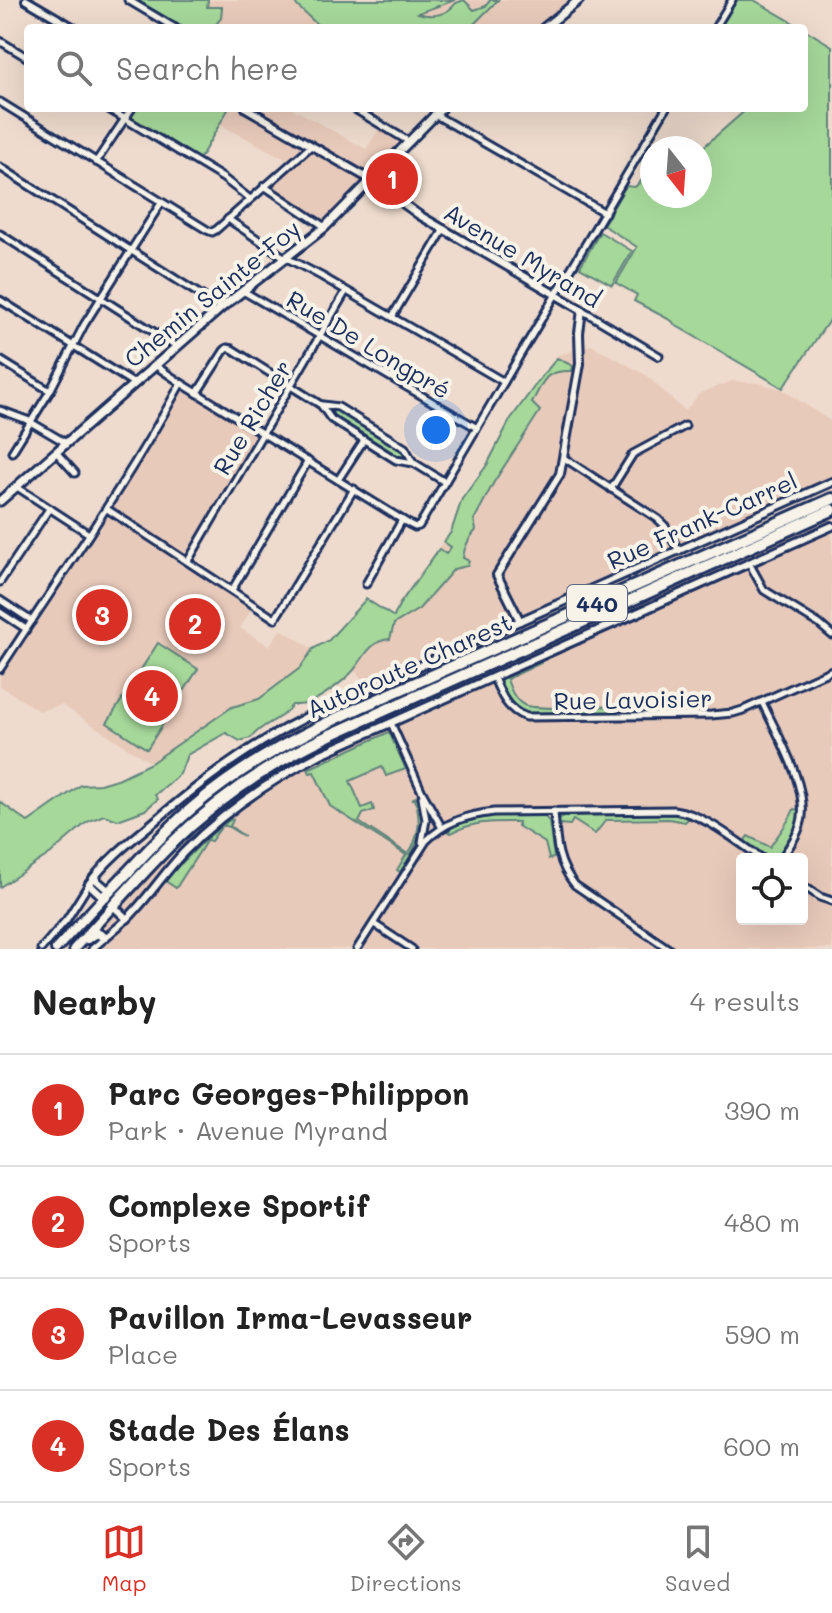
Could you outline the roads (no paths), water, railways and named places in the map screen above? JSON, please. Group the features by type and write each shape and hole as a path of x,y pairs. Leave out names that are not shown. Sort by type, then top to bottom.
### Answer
{"highway":[{"path":"741,540 832,493"},
{"name":"Autoroute Charest","path":"106,894 191,809 280,746 832,499"},
{"name":"Autoroute Charest","path":"116,903 159,856 202,816 248,781 289,756 831,511"}],"main road":[{"path":"552,24 579,0"},
{"name":"Chemin Sainte-Foy","path":"0,501 221,308 325,227 437,112"},
{"name":"Autoroute Charest","path":"56,949 106,894"},
{"name":"Autoroute Charest","path":"75,948 116,903"},
{"path":"75,948 96,933 104,937"}],"street":[{"path":"128,0 168,24"},
{"path":"717,24 732,0"},
{"path":"29,1 67,24"},
{"path":"0,41 24,56"},
{"path":"0,102 212,232 311,146"},
{"path":"114,112 223,178 250,199"},
{"path":"96,162 129,112"},
{"name":"Avenue Myrand","path":"253,112 371,180 419,215 659,356"},
{"path":"360,112 408,141"},
{"path":"154,365 416,527 421,524 664,112"},
{"path":"434,114 605,213"},
{"path":"1,169 221,308"},
{"path":"264,186 325,227"},
{"path":"12,452 50,391 101,297 161,203"},
{"path":"228,219 287,258 504,382"},
{"path":"392,317 444,229"},
{"path":"0,234 176,346"},
{"name":"Rue De Longpré","path":"243,291 477,428"},
{"name":"Rue Richer","path":"188,561 346,291"},
{"path":"0,300 133,383"},
{"path":"520,621 499,581 498,573 557,480 564,458 580,364 582,310"},
{"path":"197,393 229,348 321,405 330,419 396,460 414,463 445,482"},
{"path":"0,360 50,391"},
{"path":"0,669 107,509 181,383"},
{"path":"321,405 338,407 405,448 414,463"},
{"path":"0,410 31,422 66,443"},
{"path":"611,489 633,454 685,426"},
{"path":"338,480 364,440"},
{"path":"56,452 75,473"},
{"path":"564,458 658,519 679,551"},
{"path":"232,590 308,461"},
{"name":"Rue Frank-Carrel","path":"41,949 65,922 91,881 122,849 221,767 264,740 329,706 832,482"},
{"path":"17,487 89,534"},
{"path":"107,509 275,619 354,489"},
{"path":"0,582 49,509"},
{"path":"366,584 402,520"},
{"path":"92,949 130,916 182,854 211,826 284,773 832,526"},
{"path":"749,563 764,590 832,635"},
{"path":"0,600 32,621"},
{"path":"0,612 26,629"},
{"name":"Rue Lavoisier","path":"494,678 510,708 517,714 538,719 723,715 762,702 832,670"},
{"path":"762,702 797,780 803,801 801,825 785,853"},
{"path":"391,723 442,828"},
{"path":"420,850 426,820 422,792"},
{"path":"554,811 558,855 575,885 669,949"},
{"path":"357,949 426,841 452,822 475,814 683,811 754,853"},
{"path":"91,881 130,916"},
{"path":"808,889 832,901"},
{"path":"374,924 412,949"}],"place":[{"name":"Parc Georges-Philippon","path":"392,179"},
{"name":"Pavillon Irma-Levasseur","path":"102,615"},
{"name":"Complexe Sportif","path":"195,624"},
{"name":"Stade Des Élans","path":"152,696"}]}
